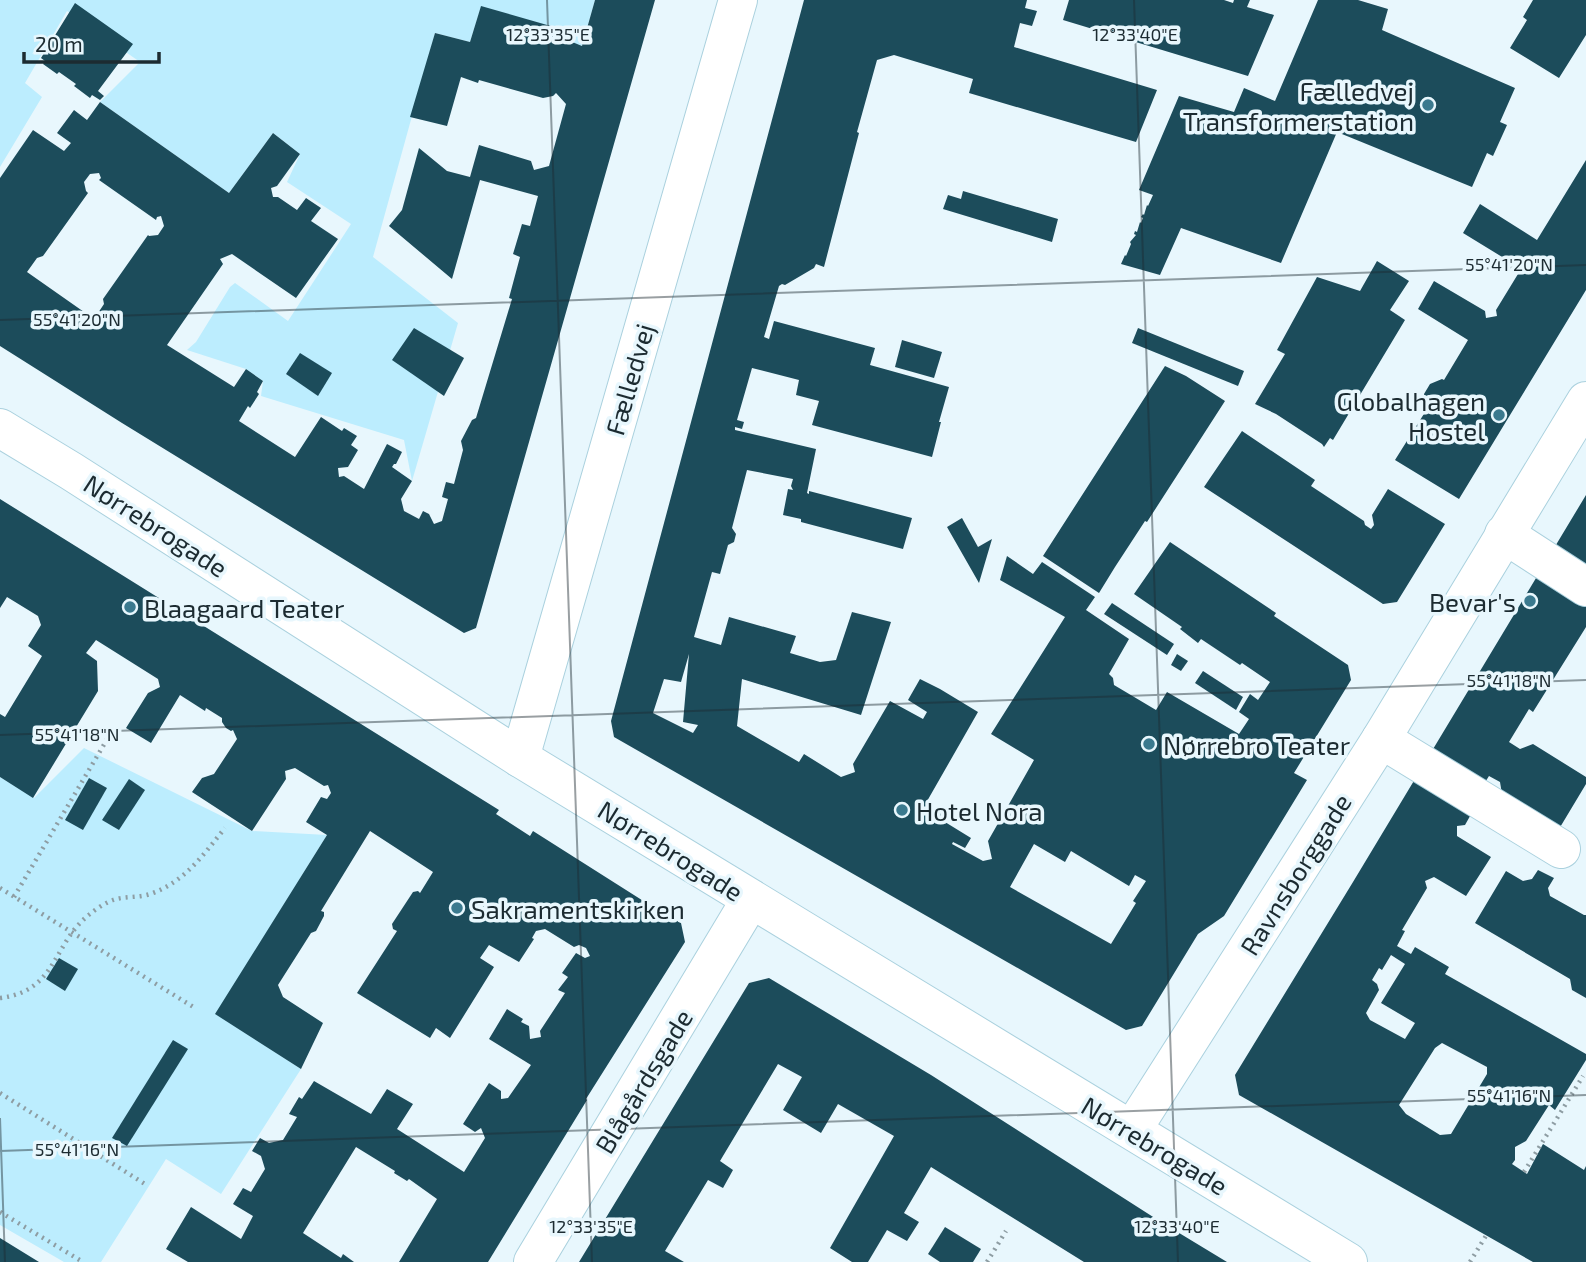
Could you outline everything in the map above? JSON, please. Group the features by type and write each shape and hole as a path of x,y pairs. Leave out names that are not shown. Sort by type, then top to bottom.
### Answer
{"street":[{"name":"Fælledvej","path":"520,758 738,0"},
{"name":"Ravnsborggade","path":"1132,1130 1381,739 1586,401"},
{"name":"Nørrebrogade","path":"0,428 520,758 1348,1262"},
{"path":"1504,534 1586,587"},
{"path":"1381,739 1561,849"},
{"name":"Blågårdsgade","path":"533,1262 751,899"}],"path":[{"path":"14,897 108,736"},
{"path":"0,998 33,988 48,972 72,933 89,915 113,900 149,894 191,870 225,828"},
{"path":"0,888 195,1008"},
{"path":"1524,1172 1583,1076"},
{"path":"0,1093 145,1184"},
{"path":"0,1212 82,1262"},
{"path":"987,1262 1006,1230"},
{"path":"1470,1262 1487,1234"}],"shaded area":[{"path":"0,0 595,0 582,46 565,39 568,32 481,7 470,42 435,33 373,257 458,323 412,481 404,440 261,396 263,381 246,369 187,350 196,342 235,283 288,321 351,224 287,182 300,154 273,133 229,193 100,102 140,62 67,11 25,83 42,97 0,167"},
{"path":"84,748 252,831 327,835 216,1014 301,1069 221,1194 166,1159 101,1262 64,1262 0,1225 0,777 34,798"}],"building":[{"path":"595,0 655,0 476,628 464,633 0,346 0,178 33,130 64,151 71,143 57,133 74,110 87,120 100,102 229,193 273,133 300,154 277,186 271,188 273,197 278,197 297,210 306,198 321,208 311,221 338,239 296,298 232,254 220,259 223,264 167,345 234,387 246,369 263,381 257,392 259,394 239,421 295,457 321,417 342,431 344,428 357,436 351,445 358,450 348,467 338,468 339,477 344,476 364,489 387,444 402,452 392,467 412,481 401,499 404,511 419,519 423,511 429,514 434,524 442,521 448,499 442,497 446,482 454,484 463,450 461,441 472,420 476,418 512,299 509,298 520,257 513,254 522,224 530,226 538,196 480,180 452,279 389,226 402,210 419,148 447,171 470,177 479,145 531,161 534,170 549,166 566,104 556,93 543,98 461,77 447,126 410,117 435,33 470,42 481,6 568,31 565,39 582,46","holes":["99,173 99,180 156,220 161,216 164,226 158,235 148,235 103,299 104,304 94,319 27,272 37,258 43,256 88,193 84,182 90,174"]},
{"path":"804,0 1027,0 1025,8 1037,11 1032,26 1020,23 1014,47 1157,90 1136,142 969,93 973,79 894,55 877,60 824,267 816,264 814,268 779,286 764,337 769,339 774,321 875,348 870,365 949,387 932,457 812,425 819,401 796,395 799,380 752,368 737,420 744,422 742,429 735,427 735,430 816,449 807,493 809,494 809,491 912,518 903,549 783,515 788,489 793,490 793,479 747,470 732,528 736,534 734,542 728,545 720,574 712,572 694,637 721,645 729,617 796,636 790,653 820,662 836,660 852,612 891,622 861,715 742,679 737,726 799,762 804,754 841,777 855,772 853,764 890,701 923,719 927,712 908,700 920,679 940,689 978,712 926,803 949,817 945,822 971,838 965,848 953,842 952,844 983,861 992,859 988,841 1034,760 991,734 1065,617 1000,580 1007,556 1033,574 1042,562 1095,597 1086,610 1129,639 1109,674 1114,685 1156,710 1167,692 1239,734 1249,719 1239,712 1250,694 1258,700 1270,682 1201,639 1198,643 1180,629 1182,627 1134,594 1170,542 1348,665 1351,680 1294,773 1307,780 1224,916 1198,934 1142,1026 1126,1030 614,737 611,721","holes":["689,654 683,722 698,725 693,733 653,713 664,679 681,682","1034,844 1065,862 1071,851 1129,886 1135,875 1146,881 1111,944 1010,887"]},
{"path":"1069,0 1224,0 1233,3 1234,0 1250,0 1247,7 1274,15 1248,76 1063,20"},
{"path":"1318,0 1358,0 1388,9 1382,30 1515,88 1500,122 1507,125 1493,156 1487,153 1472,187 1337,132 1281,263 1181,228 1160,275 1121,264 1153,195 1139,190 1179,96 1234,112 1244,88 1275,101"},
{"path":"1533,0 1586,0 1586,35 1559,78 1510,48 1527,20 1523,17"},
{"path":"75,3 133,44 98,91 104,96 100,100 92,95 90,98 74,86 76,84 43,64 45,61 41,58"},
{"path":"1586,160 1586,290 1459,499 1395,460 1427,409 1424,407 1424,394 1430,384 1444,380 1468,340 1418,309 1434,281 1485,311 1486,318 1497,316 1496,310 1518,274 1522,273 1519,262 1512,263 1463,233 1480,204 1537,240"},
{"path":"963,191 1058,219 1052,242 943,209 948,195 961,199"},
{"path":"1377,261 1409,281 1390,310 1405,320 1333,440 1330,438 1324,447 1276,414 1255,404 1285,354 1277,350 1317,277 1360,291"},
{"path":"414,328 464,358 444,396 392,360"},
{"path":"1138,328 1244,371 1238,386 1132,343"},
{"path":"902,340 942,352 934,378 895,367"},
{"path":"300,353 332,373 318,396 286,374"},
{"path":"1165,366 1225,401 1099,593 1043,556"},
{"path":"1242,431 1315,480 1311,486 1364,521 1371,529 1374,525 1372,515 1388,489 1445,524 1397,602 1383,604 1204,487"},
{"path":"1586,495 1586,627 1533,712 1529,709 1509,742 1520,749 1533,744 1586,777 1586,784 1559,829 1502,794 1500,782 1489,776 1470,806 1474,809 1465,825 1457,826 1457,836 1491,857 1466,896 1434,877 1425,881 1427,888 1402,930 1405,931 1397,946 1411,954 1415,947 1449,967 1445,974 1586,1054 1586,1060 1555,1110 1549,1105 1526,1141 1515,1147 1515,1160 1512,1164 1527,1174 1543,1144 1584,1170 1586,1166 1586,1262 1533,1262 1239,1095 1235,1075","holes":["1391,955 1405,964 1381,1003 1415,1023 1405,1039 1370,1020 1366,1013 1379,990 1372,980","1442,1043 1487,1067 1487,1074 1451,1134 1440,1135 1406,1114 1399,1105 1435,1048"]},
{"path":"0,499 499,810 496,814 530,836 533,831 681,923 685,942 488,1262 399,1262 437,1199 356,1147 303,1233 341,1258 343,1254 354,1262 188,1262 166,1249 191,1207 241,1239 253,1216 233,1204 243,1188 251,1192 265,1169 261,1156 252,1151 260,1138 269,1143 283,1140 297,1117 289,1114 299,1097 302,1099 314,1081 371,1114 387,1089 413,1104 397,1129 464,1172 485,1138 481,1128 475,1132 463,1124 489,1083 501,1091 501,1099 508,1098 531,1065 489,1039 507,1009 529,1026 530,1039 541,1037 540,1031 565,993 558,990 568,977 562,973 576,953 585,958 590,956 586,948 579,945 574,947 545,929 536,931 519,962 489,945 480,958 494,967 450,1038 436,1028 430,1038 357,993 397,931 392,924 413,892 420,893 433,872 370,831 321,911 324,916 316,931 311,933 278,985 283,997 323,1023 301,1069 215,1014 327,835 306,822 321,797 327,799 331,793 328,785 324,786 295,768 285,771 286,779 252,831 192,792 202,778 214,774 237,739 233,730 226,728 222,718 180,695 151,743 126,728 148,693 160,687 158,679 96,640 86,653 97,661 98,691 33,798 0,777 0,714 5,717 42,656 28,646 41,625 38,616 7,597 0,608"},
{"path":"962,518 978,547 992,539 979,583 947,527"},
{"path":"1112,603 1174,644 1167,655 1104,614"},
{"path":"1177,654 1188,661 1181,671 1171,665"},
{"path":"1203,671 1243,697 1236,710 1195,683"},
{"path":"89,778 107,788 83,830 65,820"},
{"path":"129,779 145,790 119,830 102,820"},
{"path":"1538,870 1554,878 1548,888 1550,896 1586,915 1586,998 1572,990 1570,979 1475,923 1506,871 1523,881 1532,879"},
{"path":"59,958 78,969 65,991 46,979"},
{"path":"769,978 931,1075 1227,1262 1084,1262 931,1167 904,1213 919,1222 907,1241 887,1230 868,1262 852,1262 830,1248 894,1136 838,1104 821,1133 783,1110 802,1077 778,1064 720,1161 733,1170 723,1188 708,1180 665,1251 684,1262 579,1262 749,983"},
{"path":"173,1040 188,1049 127,1146 112,1138"},
{"path":"945,1227 981,1249 973,1262 940,1262 928,1254"},
{"path":"0,1238 39,1262 0,1262"}],"place":[{"name":"Fælledvej Transformerstation","path":"1428,105"},
{"name":"Globalhagen Hostel","path":"1499,415"},
{"name":"Bevar's","path":"1530,601"},
{"name":"Blaagaard Teater","path":"130,607"},
{"name":"Nørrebro Teater","path":"1149,744"},
{"name":"Hotel Nora","path":"902,810"},
{"name":"Sakramentskirken","path":"457,908"}]}
